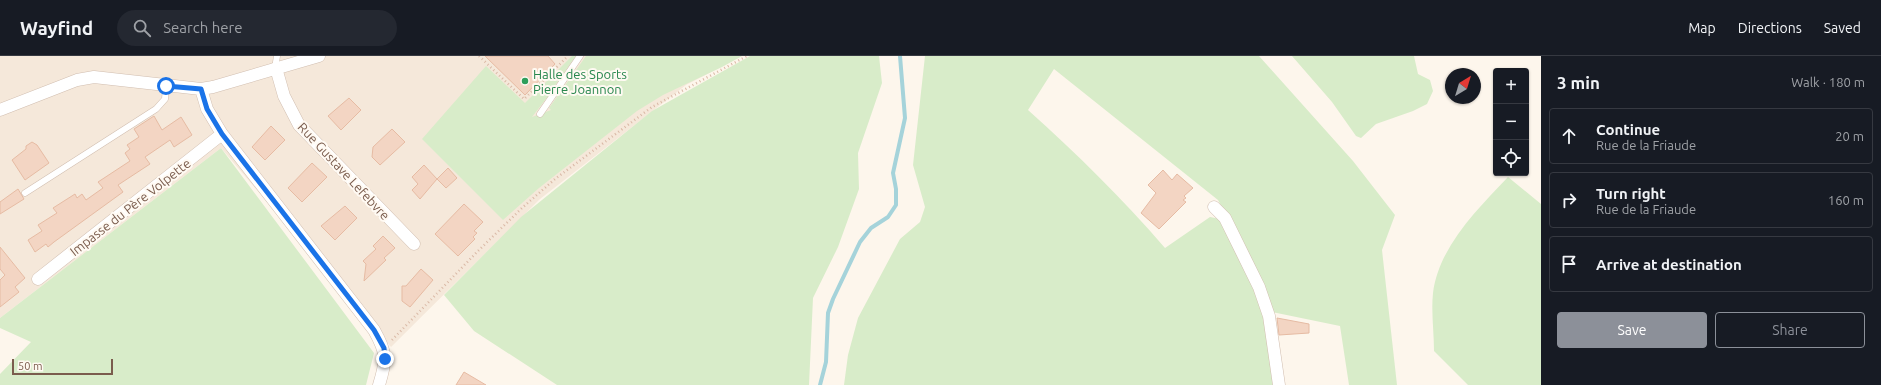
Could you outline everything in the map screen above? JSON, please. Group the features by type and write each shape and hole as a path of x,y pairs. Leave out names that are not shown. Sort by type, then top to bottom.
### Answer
{"street":[{"path":"0,110 77,80 94,77 114,78 166,86 201,89 213,87 319,56"},
{"name":"Rue Gustave Lefebvre","path":"276,68 284,96 299,124 414,244"},
{"path":"201,89 207,109 222,134 374,330 384,348 385,359 378,385"},
{"name":"Impasse du Père Volpette","path":"38,279 222,134"},
{"path":"1214,206 1225,218 1259,287 1269,316 1279,385"}],"lane":[{"path":"276,68 278,56"},
{"path":"540,114 580,56"},
{"path":"25,193 156,110 164,100 166,86"}],"path":[{"path":"479,56 524,100 568,56"},
{"path":"384,348 410,323 478,251 522,208 555,179 652,107 747,56"}],"shaded area":[{"path":"0,56 742,56 686,85 540,199 391,347 221,148 0,318"}],"green space":[{"path":"572,56 576,56 551,91 544,84"},
{"path":"586,56 742,56 663,95 637,111 539,188 503,220 422,139 486,66 525,103 541,87 549,95 532,117 551,110 549,108"},
{"path":"750,56 879,56 882,83 858,153 859,189 838,247 813,298 809,385 557,385 474,331 444,295 521,217 652,111"},
{"path":"925,56 1259,56 1353,161 1395,215 1382,250 1397,385 1349,385 1340,326 1272,312 1255,271 1218,200 1054,69 1028,110 1099,177 1165,248 1210,217 1220,219 1234,243 1266,317 1275,385 844,385 848,355 858,318 900,239 920,222 925,207 913,165"},
{"path":"1292,56 1414,56 1418,74 1430,80 1433,91 1427,104 1413,111 1376,124 1361,138 1356,136 1332,102"},
{"path":"221,148 374,353 366,385 0,385 0,374 31,342 0,328 0,318"},
{"path":"1508,177 1541,204 1541,385 1468,385 1434,351 1432,314 1433,293 1437,276 1451,244 1484,202"}],"building":[{"name":"Halle des Sports Pierre Joannon","path":"485,56 548,56 555,64 525,95"},
{"path":"349,98 361,110 341,130 328,116"},
{"path":"154,116 162,130 181,117 192,135 174,147 170,140 145,157 150,164 118,185 123,192 48,247 46,244 35,252 28,240 42,231 38,225 57,213 53,208 75,194 77,198 82,194 86,200 103,188 98,182 130,161 125,153 130,149 127,145 139,137 134,129"},
{"path":"271,126 285,140 265,160 252,147"},
{"path":"392,129 405,142 380,165 372,157 373,147"},
{"path":"32,142 37,145 49,163 25,180 12,160"},
{"path":"312,163 327,177 302,202 288,188"},
{"path":"424,165 437,179 420,199 412,190 418,184 412,177"},
{"path":"448,168 457,178 446,188 437,179"},
{"path":"1163,170 1172,180 1177,174 1193,188 1184,196 1186,198 1183,200 1186,202 1159,229 1141,213 1156,193 1148,185"},
{"path":"18,189 24,199 0,214 0,202"},
{"path":"464,204 483,222 474,231 477,233 473,237 475,239 458,256 435,234"},
{"path":"345,206 357,218 335,240 321,226"},
{"path":"383,236 395,248 384,258 386,260 364,281 366,264 363,261 376,249 373,246"},
{"path":"0,247 25,278 15,287 19,292 0,307 0,280 5,275 0,269"},
{"path":"421,269 433,280 410,307 402,301 402,286 406,286"},
{"path":"1277,318 1309,324 1309,333 1279,335"},
{"path":"464,372 486,385 456,385"}],"waterway":[{"path":"820,385 826,362 828,313 833,299 860,242 871,228 888,217 896,205 896,189 893,173 905,118 900,56"}],"place":[{"name":"Halle des Sports Pierre Joannon","path":"525,81"}],"route":[{"path":"166,86 201,89 202,98 213,121 374,330 384,348 385,359"}]}
